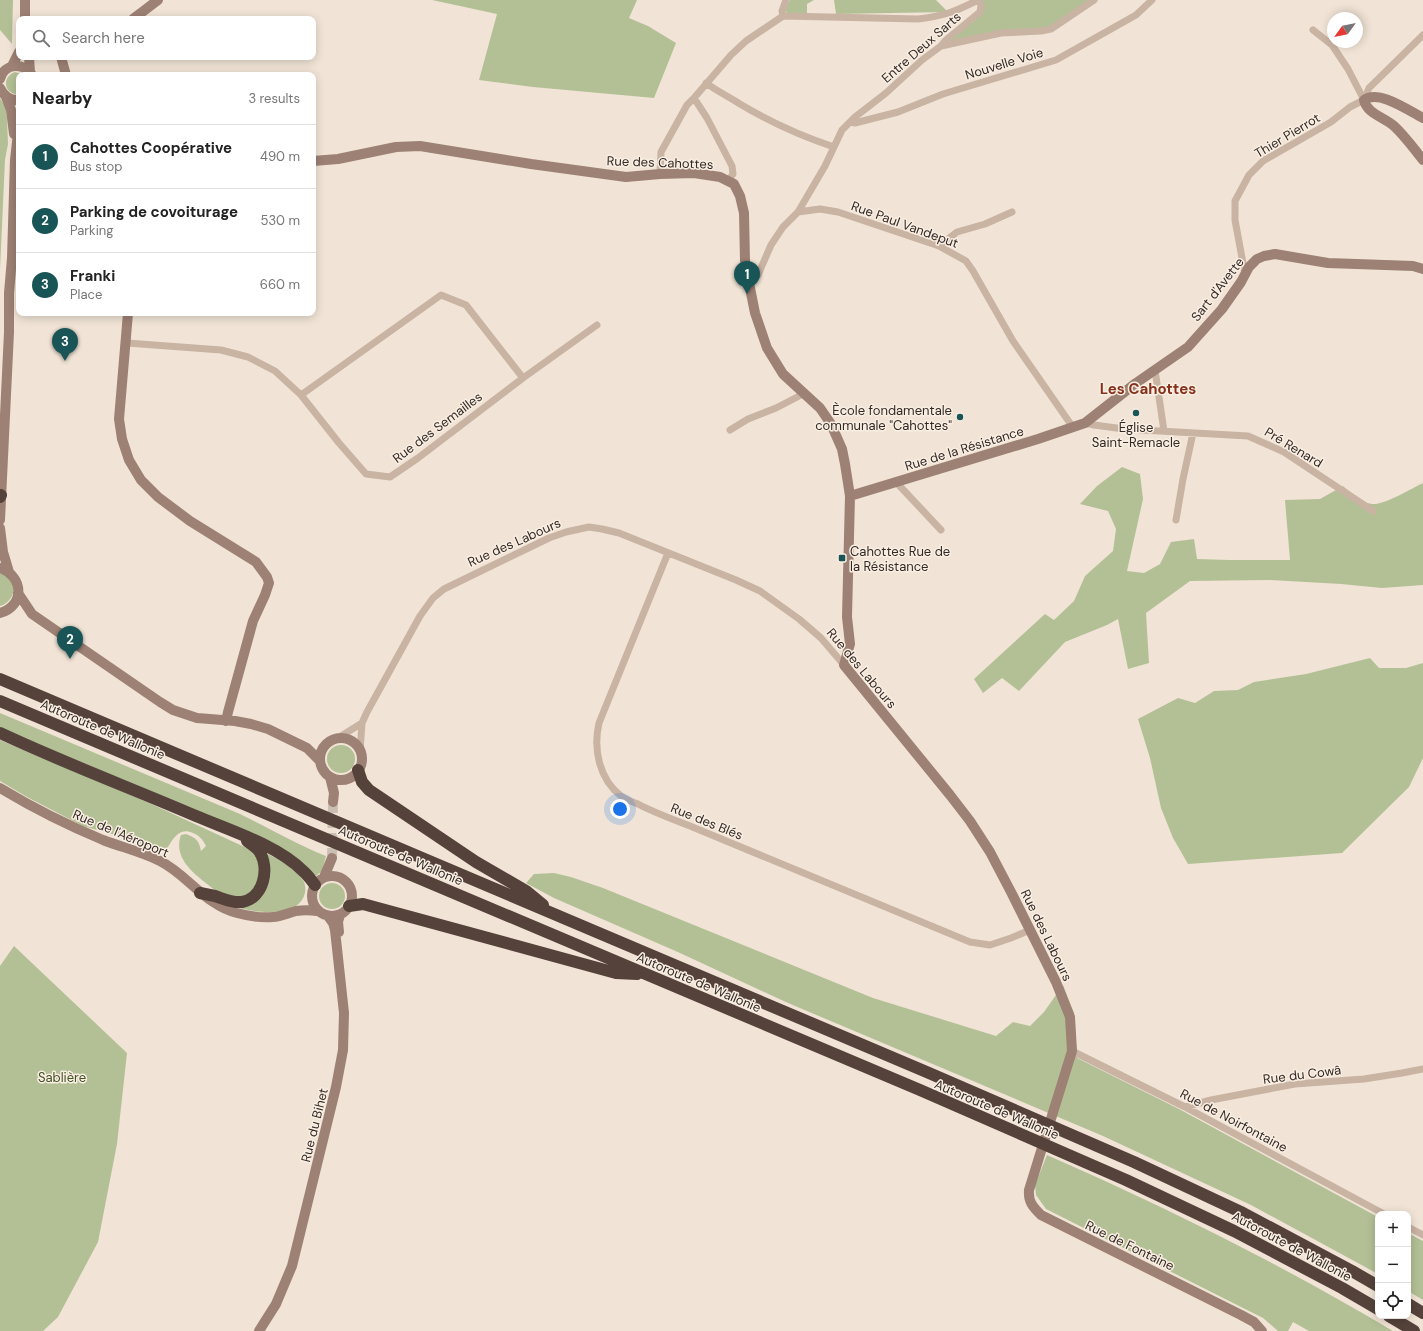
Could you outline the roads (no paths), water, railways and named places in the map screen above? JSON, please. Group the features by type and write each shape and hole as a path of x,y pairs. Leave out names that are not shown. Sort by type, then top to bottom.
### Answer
{"highway":[{"name":"Autoroute de Wallonie","path":"0,679 922,1070 1134,1162 1243,1213 1352,1270 1375,1284"},
{"name":"Autoroute de Wallonie","path":"0,701 1126,1180 1234,1231 1342,1288 1375,1307"},
{"path":"0,733 60,760 153,797 271,848 304,871 317,885"},
{"path":"358,770 362,782 369,790 470,858 526,891 551,913"},
{"path":"200,893 215,896 226,901 243,902 250,899 262,887 265,870 259,852 237,833"},
{"path":"349,906 363,904 616,972 647,975"},
{"path":"1411,1306 1423,1313"},
{"path":"1394,1319 1414,1331"}],"street":[{"path":"25,0 25,16"},
{"path":"137,16 158,0"},
{"path":"660,174 661,152 687,105 731,55 746,41 782,16 782,11 786,0"},
{"path":"941,46 1001,33 1051,29 1094,0"},
{"name":"Nouvelle Voie","path":"850,122 855,123 898,112 943,94 1056,60 1136,16 1152,0"},
{"name":"Entre Deux Sarts","path":"782,16 918,19 938,17 955,12 976,1 979,1 981,5 980,12 945,40 941,46 922,60 886,93 855,117 842,130 825,166 798,212"},
{"path":"1313,30 1332,45 1348,69 1368,109 1394,126 1423,160"},
{"path":"1364,100 1369,88 1423,35"},
{"path":"0,77 8,68 12,66 16,58"},
{"path":"29,60 31,72"},
{"path":"62,60 65,72"},
{"path":"12,66 24,67 29,72"},
{"path":"706,83 715,90 765,119 834,147"},
{"path":"0,88 10,104 16,148"},
{"path":"6,97 10,100 16,100"},
{"path":"1364,100 1368,97 1386,99 1423,118"},
{"path":"694,98 707,118 732,166 733,174 728,181"},
{"name":"Thier Pierrot","path":"1245,274 1235,220 1235,202 1249,175 1264,161 1331,122 1350,107 1364,100"},
{"name":"Rue des Cahottes","path":"316,161 338,159 396,147 420,146 531,164 626,177 694,173 720,177 734,184 740,196 744,213 745,261 755,313 767,348 783,374 820,408 831,424 839,442 845,464 850,496 847,617 850,644 844,665"},
{"path":"0,520 9,332 9,293 16,177"},
{"name":"Rue Paul Vandeput","path":"798,212 820,210 838,212 939,246 966,261 973,270 1022,356 1072,426"},
{"path":"749,283 758,275 771,245 779,233 798,212"},
{"path":"939,246 957,232 985,224 1012,212"},
{"name":"Sart d'Avette","path":"1085,423 1188,347 1222,309 1249,267 1257,259 1275,254 1328,263 1413,266 1423,269"},
{"path":"301,395 441,295 466,305 523,378"},
{"path":"128,316 127,343 119,419 122,439 129,460 141,480 158,497 190,520 256,562 267,577 269,583 266,595 253,621 226,721"},
{"name":"Rue des Semailles","path":"127,343 221,350 248,357 275,371 301,395 366,474 390,477 418,458 597,324"},
{"path":"1155,370 1164,431"},
{"path":"732,431 748,419 776,408 805,393"},
{"name":"Rue de la Résistance","path":"850,496 1038,439 1072,426 1085,423"},
{"name":"Pré Renard","path":"1085,423 1124,429 1248,436 1256,438 1284,452 1373,511"},
{"path":"1176,520 1193,433"},
{"path":"896,482 941,530"},
{"name":"Rue des Labours","path":"360,751 362,723 400,650 420,616 433,598 444,589 549,538 589,527 619,533 760,591 816,633 844,665 970,821 990,852 1056,982 1070,1017 1072,1051 1039,1158"},
{"path":"0,528 5,570 17,583 18,593 15,602 5,611"},
{"name":"Rue des Blés","path":"668,553 599,723 596,735 597,752 601,769 610,785 622,796 658,814 970,942 990,945 1030,930"},
{"path":"18,593 32,614 173,710 198,718 251,724 268,729 307,748 320,761 325,772 330,777 342,780 354,775 358,770 361,757 360,751 356,745 351,741 338,738"},
{"path":"5,611 32,614"},
{"path":"320,761 320,755 327,744 362,723"},
{"path":"307,748 327,744"},
{"path":"330,777 334,797 342,780"},
{"name":"Rue de l'Aéroport","path":"0,788 65,823 111,843 161,861 174,870 200,893 223,908 248,916 273,917 286,915 297,911 317,911"},
{"path":"297,911 317,885 332,858 337,877"},
{"path":"330,876 337,877 344,880 349,886 352,899 346,911 340,915 328,916 317,911 312,903 317,885 330,876"},
{"name":"Rue du Bihet","path":"267,1331 283,1305 299,1265 343,1084 349,1051 350,1009 338,930 340,915"},
{"name":"Rue du Bihet","path":"259,1331 276,1304 292,1266 336,1087 343,1050 344,1013 335,930 333,923 328,916"},
{"name":"Rue de Noirfontaine","path":"1072,1051 1185,1107 1378,1211"},
{"name":"Rue du Cowâ","path":"1185,1107 1211,1100 1295,1084 1364,1079 1423,1069"},
{"name":"Rue de Fontaine","path":"1039,1158 1028,1197 1032,1207 1041,1215 1241,1315 1254,1322 1262,1331"},
{"path":"1411,1229 1423,1235"}],"tunnel":[{"path":"332,858 333,802"}],"place":[{"name":"Cahottes Coopérative","path":"747,294"},
{"name":"Franki","path":"65,361"},
{"name":"Église Saint-Remacle","path":"1136,413"},
{"name":"Ècole fondamentale communale \"Cahottes\"","path":"960,417"},
{"name":"Cahottes Rue de la Résistance","path":"842,558"},
{"name":"Parking de covoiturage","path":"70,659"}],"district":[{"name":"Les Cahottes","path":"1148,389"}],"park label":[{"name":"Sablière","path":"62,1077"}]}
